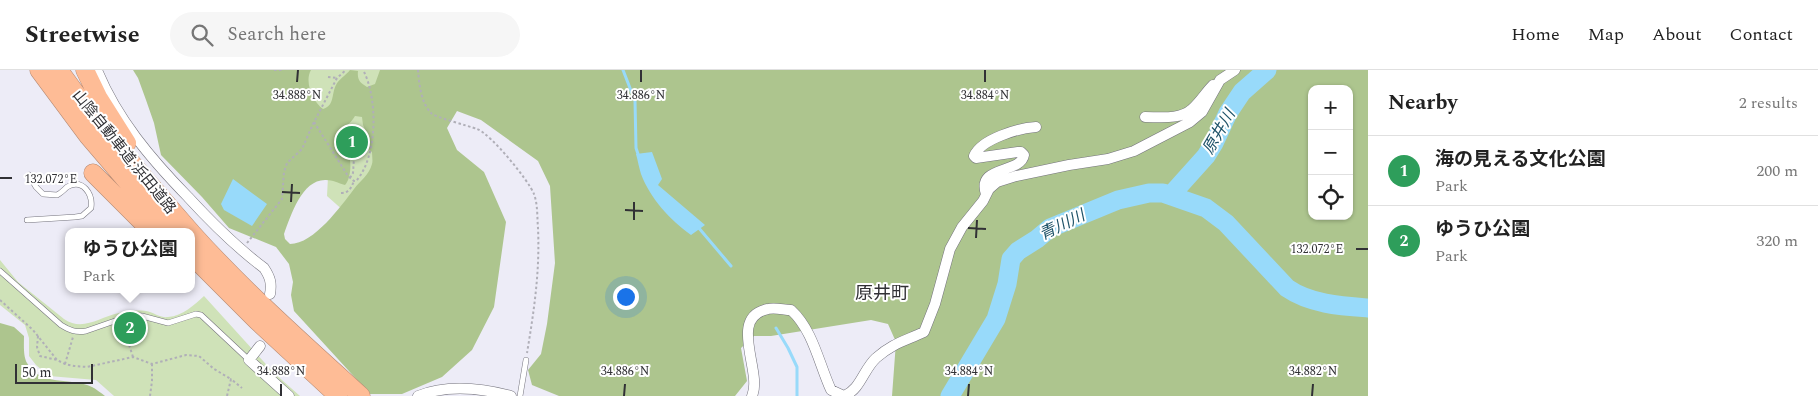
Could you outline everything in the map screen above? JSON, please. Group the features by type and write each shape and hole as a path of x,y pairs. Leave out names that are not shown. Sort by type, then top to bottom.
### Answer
{"highway":[{"name":"山陰自動車道;浜田道路","path":"39,70 88,136 167,228"},
{"name":"山陰自動車道;浜田道路","path":"59,70 100,126 188,228"},
{"path":"85,70 98,98 133,152 154,189"},
{"path":"93,173 148,228"},
{"name":"山陰自動車道;浜田道路","path":"195,236 324,376 338,396"},
{"name":"山陰自動車道;浜田道路","path":"195,259 257,321 324,376 361,396"},
{"path":"195,274 248,321 324,376"}],"street":[{"path":"96,70 124,122 160,168 212,223 264,268 269,275 272,285 270,294"},
{"path":"752,396 754,392 754,373 747,336 749,325 760,311 767,309 792,310 813,345 831,390 844,396 852,393 866,370 878,357 899,341 924,332 935,304 950,250 962,227 989,189 997,182 1016,176 1108,159 1134,152 1190,122 1202,112 1220,80 1235,70"},
{"path":"1145,117 1175,117 1185,114 1212,85 1218,83"},
{"path":"986,194 985,183 990,176 1022,161 1024,155 1022,152 1018,152 976,158 974,156 975,153 989,142 1006,134 1036,126"},
{"path":"260,346 249,360 289,396"},
{"path":"418,396 439,389 467,389 496,392 511,396"}],"lane":[{"path":"27,220 82,216 92,208 91,194 86,188 79,185 67,188 57,195 43,194 36,187 30,175"},
{"path":"0,271 67,329 80,332 86,331 132,315 168,323 196,314 201,316 249,360"},
{"path":"520,396 526,360"}],"path":[{"path":"274,70 284,70"},
{"path":"238,246 248,242 282,199 284,172 287,164 302,149 337,78 346,70"},
{"path":"341,193 346,193 350,190 354,181 359,178 365,168 374,118 372,95 363,70"},
{"path":"418,70 422,98 431,113 438,118 448,119 480,130 507,156 534,193 539,247 538,282 526,360"},
{"path":"328,77 337,78"},
{"path":"314,122 350,178 354,181"},
{"path":"350,178 353,173 354,158"},
{"path":"0,300 38,335 57,360"},
{"path":"122,322 133,357"},
{"path":"38,335 37,347 40,356 65,364 87,367 133,357 152,364 186,355 199,356 242,388"},
{"path":"65,364 74,336"},
{"path":"150,396 152,364"},
{"path":"228,396 231,379"}],"green space":[{"path":"133,70 311,70 309,86 316,102 323,109 331,102 337,83 350,70 358,71 360,81 367,87 375,84 380,70 1368,70 1368,396 892,396 896,342 888,324 871,320 771,336 754,336 741,348 747,381 735,396 559,396 532,385 528,370 541,354 555,263 550,186 538,161 481,120 457,111 447,128 457,150 484,172 506,222 494,307 472,350 442,377 402,394 370,394 294,311 291,295 293,282 289,264 276,247 229,228 161,155 154,123 138,78","holes":["355,116 362,117 367,134 367,148 372,152 371,168 326,223 308,238 290,244 285,239 284,234 294,208 310,185 326,180 345,185 347,182 350,174 350,161 348,153 341,150 339,138 342,131"]},
{"path":"258,70 386,70 383,172 345,212 327,196 328,177"},
{"path":"0,260 18,282 71,323 84,324 123,312 134,311 146,311 163,317 179,315 204,296 274,373 300,396 114,396 96,380 49,376 29,356 29,338 25,325 0,305"},
{"path":"0,323 14,327 24,336 26,360 33,371 48,379 84,384 105,396 0,396"}],"water":[{"path":"652,152 662,179 658,185 705,225 691,235 662,208 645,183 640,172 636,154"},
{"path":"233,179 267,204 252,226 224,210 221,204"}],"waterway":[{"path":"623,70 635,101 636,148 639,157"},
{"name":"原井川","path":"1171,195 1206,156 1228,113 1242,92 1267,70"},
{"name":"青川川","path":"950,396 996,319 1007,284 1011,259 1018,251 1050,228 1118,200 1149,193 1163,193 1206,208 1226,223 1287,288 1296,293 1316,301 1368,308"},
{"path":"698,227 731,266"},
{"path":"776,328 797,367 797,396"}],"place":[{"name":"海の見える文化公園","path":"352,142"},
{"name":"ゆうひ公園","path":"130,328"}],"district":[{"name":"原井町","path":"882,293"}]}
